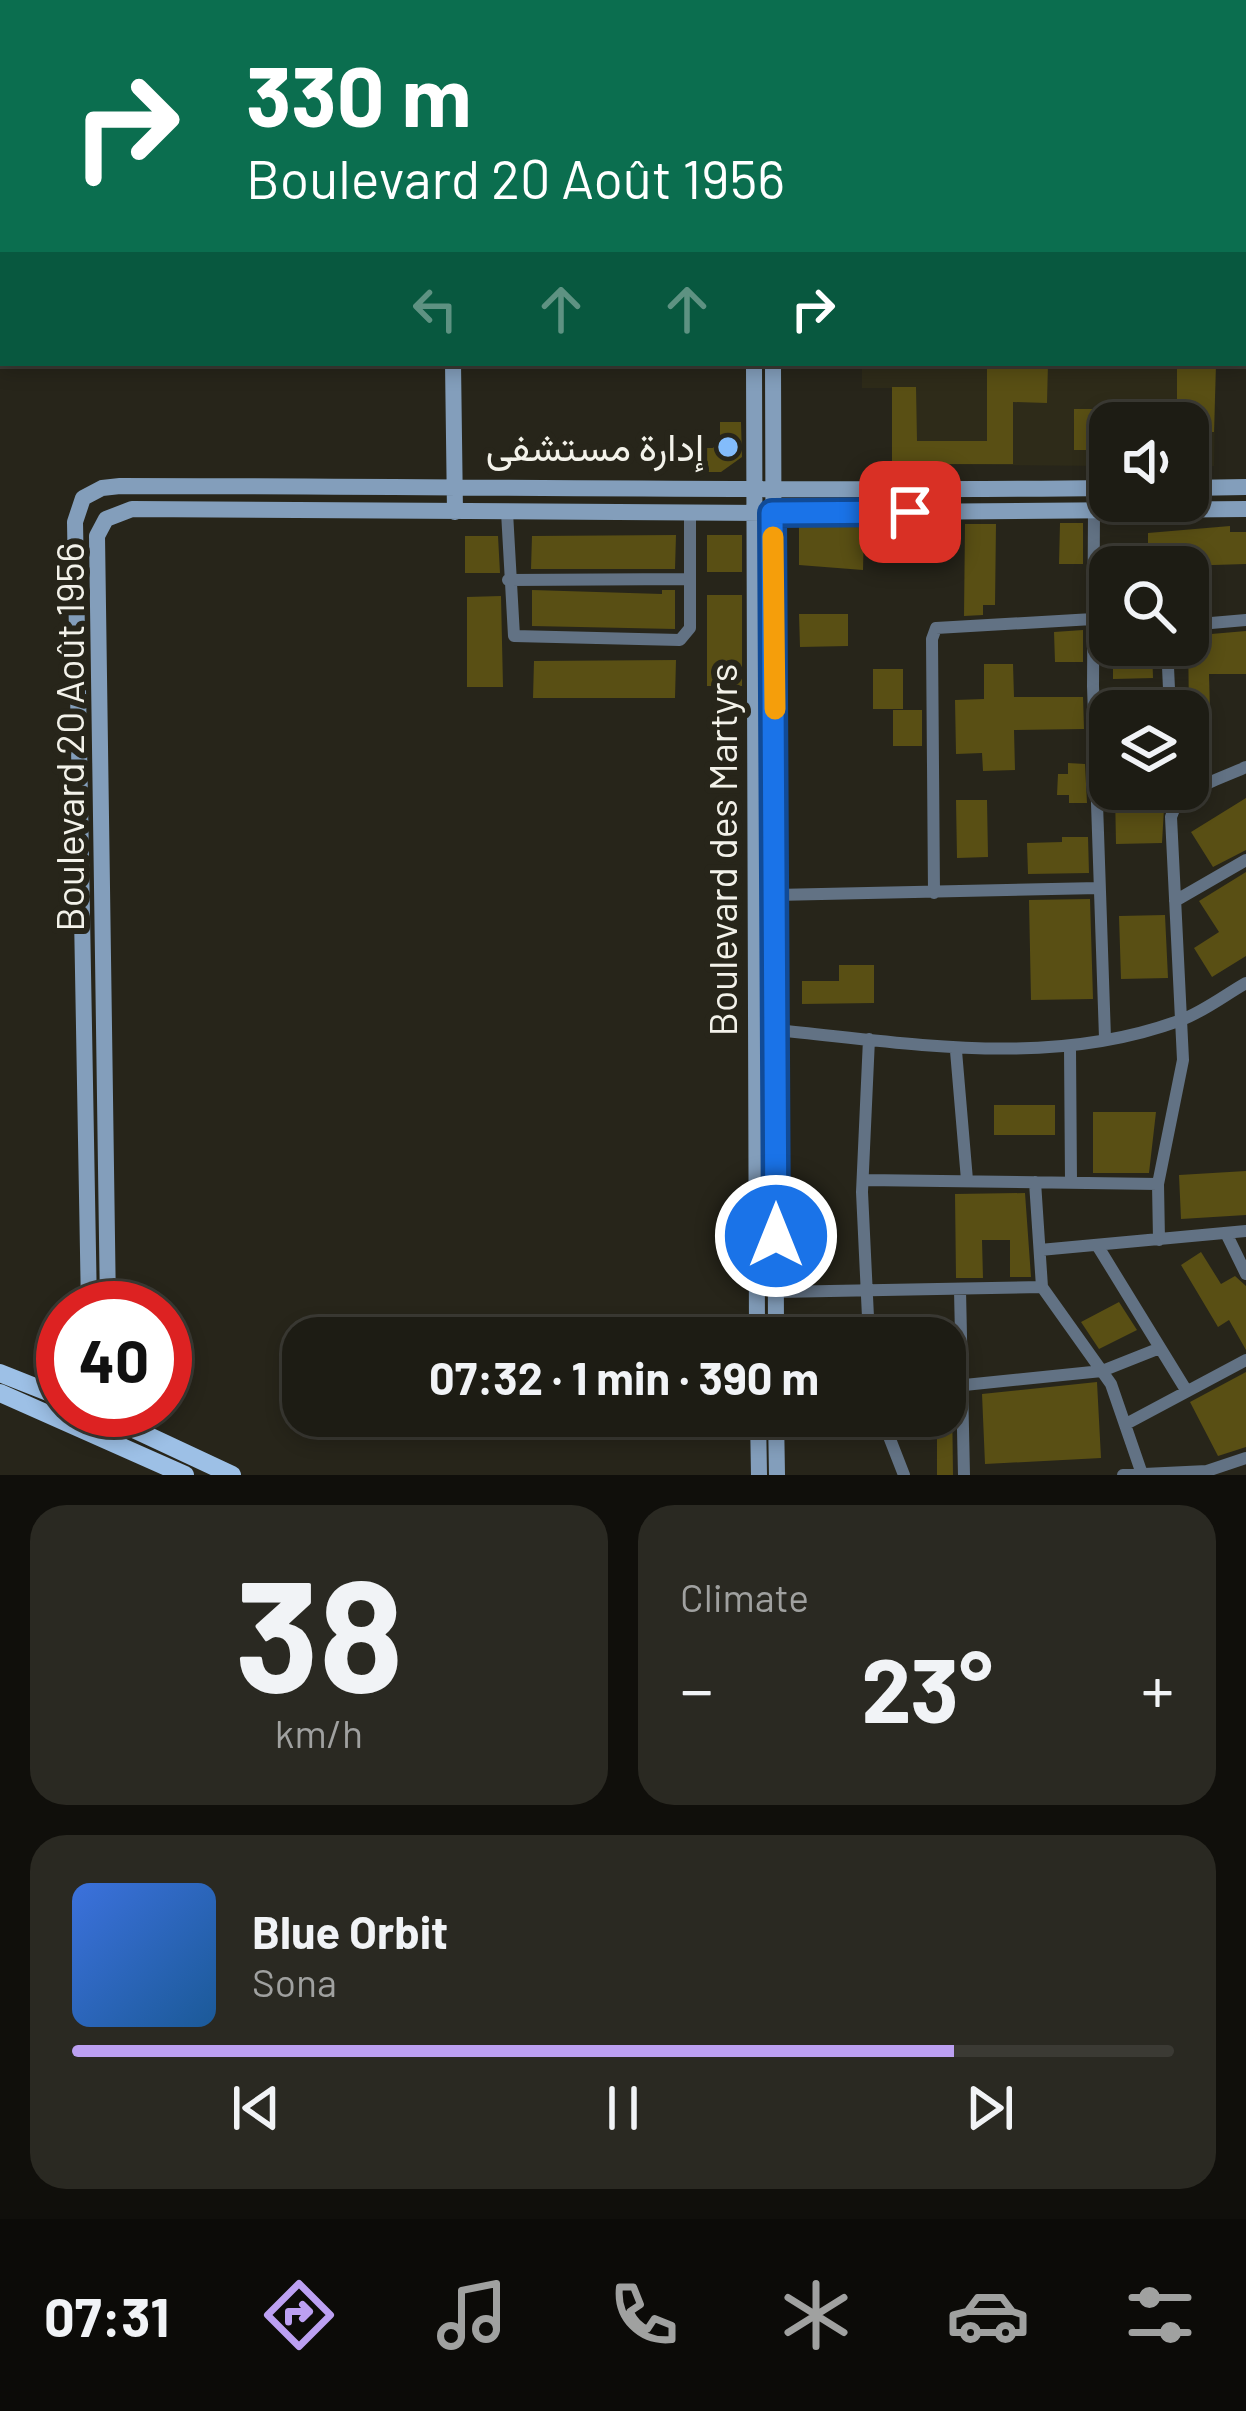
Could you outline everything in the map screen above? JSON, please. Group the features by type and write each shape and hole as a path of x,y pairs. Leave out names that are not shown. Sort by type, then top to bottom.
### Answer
{"main road":[{"path":"0,1372 36,1387"},
{"path":"0,1393 36,1407"},
{"path":"105,1437 185,1475"},
{"path":"152,1437 232,1475"}],"street":[{"path":"453,366 455,512"},
{"name":"Boulevard des Martyrs","path":"754,366 775,895 776,1317"},
{"name":"Boulevard des Martyrs","path":"757,1317 763,502 773,366"},
{"path":"1209,488 1246,487 1246,468"},
{"path":"89,1281 75,522 83,497 120,486 454,486 763,502"},
{"name":"Boulevard 20 Août 1956","path":"108,1281 100,525 118,511 132,509 690,512 763,502 1089,489"},
{"path":"83,497 100,525"},
{"name":"Boulevard 20 Août 1956","path":"763,502 1089,510"},
{"name":"Boulevard 20 Août 1956","path":"1209,509 1246,509"},
{"path":"507,512 511,629 518,637 680,640 690,628 690,512"},
{"path":"508,580 690,579"},
{"path":"934,892 932,639 936,628 1089,619"},
{"path":"1209,623 1246,620"},
{"path":"1094,666 1105,1038"},
{"path":"1209,785 1246,767"},
{"path":"1159,1240 1158,1184 1179,1096 1182,1020 1174,810"},
{"path":"1175,902 1246,860"},
{"path":"775,895 1099,887"},
{"path":"776,1030 956,1051 1070,1048 1182,1020 1246,983"},
{"path":"867,1317 869,1039"},
{"path":"1070,1048 1071,1182"},
{"path":"956,1051 968,1180"},
{"path":"865,1180 1158,1184"},
{"path":"1035,1182 1042,1287 1102,1371 1142,1474"},
{"path":"1040,1250 1246,1231"},
{"path":"1226,1233 1246,1274"},
{"path":"1097,1245 1186,1390"},
{"path":"776,1292 1042,1287"},
{"path":"960,1290 961,1317"},
{"path":"966,1387 1102,1371 1160,1348"},
{"path":"1126,1424 1246,1360"},
{"path":"758,1437 759,1475"},
{"path":"776,1437 777,1475"},
{"path":"889,1437 904,1475"},
{"path":"963,1437 964,1475"},
{"path":"1123,1475 1207,1471 1246,1458"}],"shaded area":[{"path":"862,366 1216,366 1214,466 1209,466 1209,402 1089,402 1089,466 892,464 892,388 862,388"}],"building":[{"path":"987,366 1048,366 1047,403 1013,402 1013,464 892,464 892,387 916,387 917,441 987,441"},
{"path":"1177,366 1216,366 1214,432 1209,432 1209,402 1177,402"},
{"path":"1074,409 1089,409 1089,450 1074,450"},
{"name":"إدارة مستشفى","path":"720,422 741,422 742,457 721,472 693,472 693,448 713,448 720,439"},
{"path":"1060,523 1083,523 1083,564 1059,564"},
{"path":"925,524 925,561 895,561 895,525"},
{"path":"965,524 996,524 995,605 983,605 983,615 964,616"},
{"path":"864,525 863,570 799,565 799,526"},
{"path":"1230,526 1230,532 1246,532 1246,564 1209,565 1209,546 1148,546 1148,533"},
{"path":"676,535 675,569 531,569 532,536"},
{"path":"707,535 742,535 742,572 707,572"},
{"path":"465,536 498,536 500,573 465,573"},
{"path":"532,590 662,594 662,590 675,590 675,629 532,626"},
{"path":"707,595 742,595 742,686 707,686"},
{"path":"501,596 503,687 467,687 467,597"},
{"path":"799,614 848,614 848,646 800,647"},
{"path":"1083,630 1083,662 1055,662 1054,632"},
{"path":"1246,631 1246,674 1209,674 1210,712 1209,712 1209,690 1189,690 1188,666 1209,666 1209,634"},
{"path":"676,660 675,698 533,698 534,661"},
{"path":"984,664 1013,664 1014,697 1083,697 1084,729 1014,730 1015,770 983,771 982,753 956,754 955,700 984,699"},
{"path":"1113,666 1153,666 1153,678 1113,679"},
{"path":"873,669 903,669 903,709 873,709"},
{"path":"893,710 922,710 922,746 893,746"},
{"path":"1068,763 1085,764 1087,803 1069,803 1069,795 1057,795 1058,774 1068,774"},
{"path":"1246,798 1246,850 1213,867 1191,832"},
{"path":"956,800 987,800 988,857 957,858"},
{"path":"1115,810 1164,810 1162,843 1116,844"},
{"path":"1062,837 1088,837 1089,873 1028,874 1027,843 1062,842"},
{"path":"1246,872 1246,956 1212,977 1194,948 1219,932 1199,901"},
{"path":"1090,899 1093,999 1031,1000 1029,900"},
{"path":"1165,915 1168,978 1121,979 1119,916"},
{"path":"839,965 874,965 874,1003 802,1004 802,981 839,981"},
{"path":"994,1105 1055,1105 1055,1135 994,1135"},
{"path":"1093,1112 1156,1112 1149,1173 1093,1173"},
{"path":"1246,1171 1246,1215 1181,1219 1179,1175"},
{"path":"1025,1193 1031,1277 1010,1277 1010,1240 982,1240 983,1278 956,1278 955,1194"},
{"path":"1201,1252 1221,1284 1235,1276 1246,1286 1246,1350 1229,1320 1218,1327 1181,1265"},
{"path":"1119,1302 1137,1330 1099,1349 1081,1322"},
{"path":"1246,1372 1246,1447 1218,1456 1190,1402"},
{"path":"1097,1382 1101,1458 985,1464 982,1394"},
{"path":"937,1437 953,1437 953,1475 937,1475"}],"slow traffic":[{"path":"773,537 775,709"}],"place":[{"name":"إدارة مستشفى","path":"728,447"}],"route":[{"path":"776,1236 772,513 910,512"}]}
